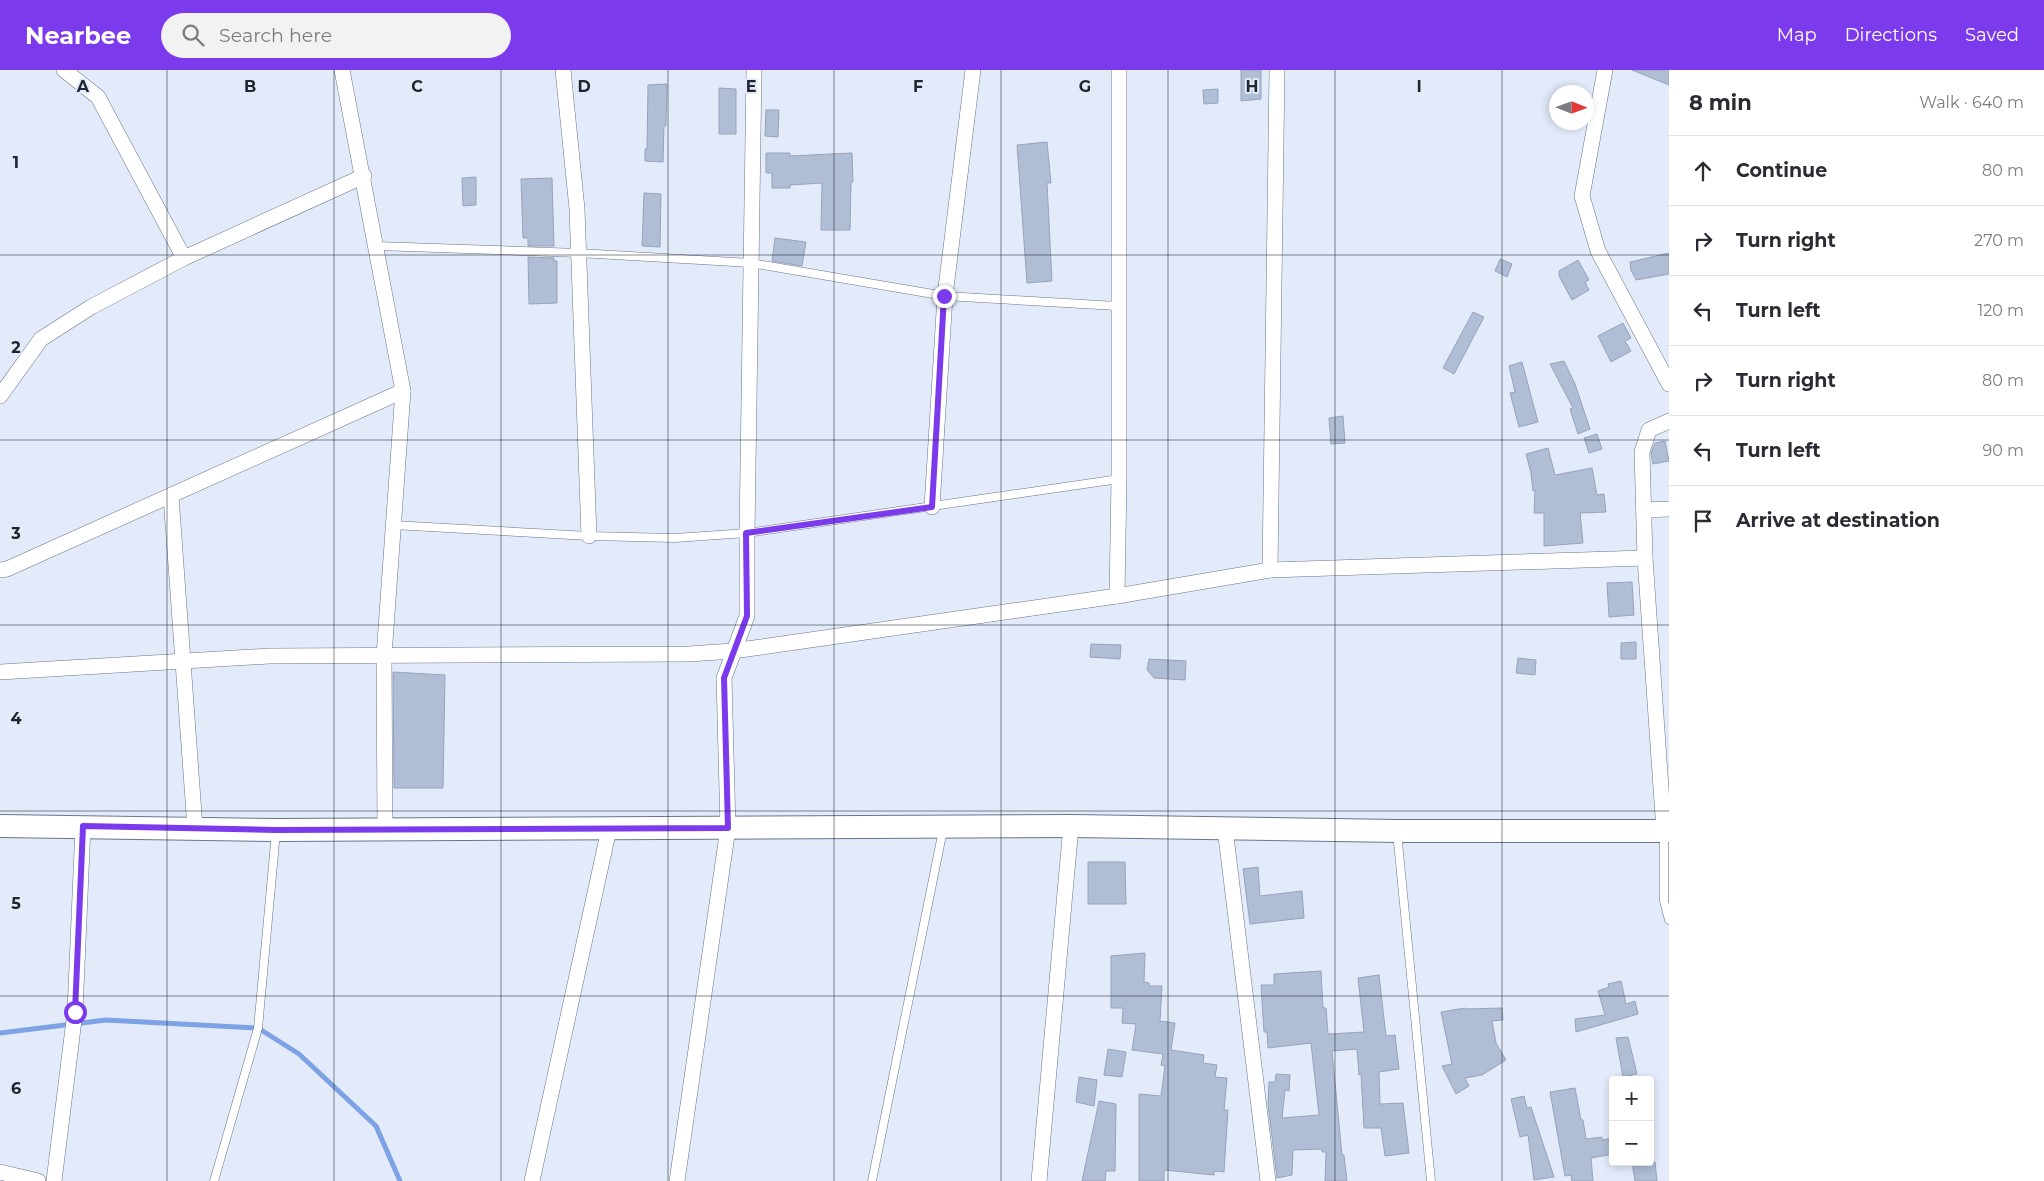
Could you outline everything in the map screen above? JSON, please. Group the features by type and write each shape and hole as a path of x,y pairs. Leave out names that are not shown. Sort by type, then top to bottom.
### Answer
{"main road":[{"path":"0,826 276,830 1071,826 1397,831 1667,831"}],"street":[{"path":"64,70 98,97 184,258"},
{"path":"342,70 364,176 403,391 384,656 385,829"},
{"path":"563,70 577,208 589,536"},
{"path":"677,1181 728,828 724,678 747,616 746,533 754,70"},
{"path":"932,507 944,296 973,70"},
{"path":"1117,596 1119,479 1119,70"},
{"path":"1270,570 1277,70"},
{"path":"1605,70 1582,196 1598,251 1669,384"},
{"path":"0,396 41,339 91,308 184,258 364,176"},
{"path":"0,570 7,569 403,391"},
{"path":"1667,831 1645,558 1642,452 1649,430 1669,422"},
{"path":"171,496 195,828"},
{"path":"1644,510 1669,509"},
{"path":"0,672 269,656 689,654 733,651 1117,596 1270,570 1645,558"},
{"path":"54,1181 75,1012 83,826"},
{"path":"1039,1181 1071,826"},
{"path":"532,1181 609,828"},
{"path":"1225,828 1268,1181"},
{"path":"0,1172 38,1181"}],"lane":[{"path":"377,246 579,252 751,263 944,296 1118,306"},
{"path":"393,525 589,536 675,538 746,533 1119,479"},
{"path":"872,1181 944,828"},
{"path":"214,1181 258,1028 276,830"},
{"path":"1397,831 1431,1181"},
{"path":"1667,831 1664,901 1669,920"}],"building":[{"path":"1241,70 1261,70 1261,99 1241,101"},
{"path":"1632,70 1669,70 1669,85"},
{"path":"667,84 663,162 645,161 645,149 647,149 648,85"},
{"path":"719,88 736,89 736,134 719,134"},
{"path":"1218,89 1218,103 1204,104 1203,90"},
{"path":"766,110 779,110 778,137 765,136"},
{"path":"1047,142 1051,183 1047,183 1052,281 1027,283 1017,145"},
{"path":"766,153 790,153 790,156 852,153 853,182 851,182 850,230 821,230 822,183 790,185 790,188 772,188 772,173 766,173"},
{"path":"476,177 476,205 463,206 462,178"},
{"path":"552,178 554,246 528,246 528,238 523,238 521,179"},
{"path":"644,193 661,194 660,247 642,246"},
{"path":"775,238 806,242 802,266 772,261"},
{"path":"1669,253 1669,274 1636,280 1631,270 1630,262"},
{"path":"528,257 554,258 554,261 557,261 557,303 529,304"},
{"path":"1500,259 1512,264 1507,277 1495,271"},
{"path":"1578,260 1589,280 1585,282 1589,290 1572,300 1559,276 1559,271"},
{"path":"1473,312 1484,317 1454,374 1443,368"},
{"path":"1623,323 1631,338 1625,341 1631,351 1611,362 1598,336"},
{"path":"1564,361 1575,384 1590,429 1578,434 1570,409 1573,408 1550,364"},
{"path":"1522,362 1538,422 1519,427 1510,393 1515,392 1509,366"},
{"path":"1343,416 1345,443 1331,444 1329,418"},
{"path":"1597,434 1602,449 1589,453 1584,438"},
{"path":"1665,441 1669,461 1653,464 1651,453 1655,443"},
{"path":"1548,448 1555,475 1592,468 1597,495 1604,494 1606,512 1580,513 1583,543 1544,546 1544,513 1534,513 1535,490 1533,491 1526,454"},
{"path":"1632,582 1634,615 1609,617 1607,583"},
{"path":"1636,642 1636,659 1621,659 1621,643"},
{"path":"1091,644 1121,645 1120,659 1090,657"},
{"path":"1518,658 1536,660 1535,675 1516,673"},
{"path":"1149,659 1186,661 1185,680 1154,678 1147,670"},
{"path":"393,672 445,675 443,788 394,788"},
{"path":"1088,862 1125,862 1126,904 1088,904"},
{"path":"1258,867 1260,896 1302,891 1304,918 1250,924 1243,869"},
{"path":"1145,953 1144,982 1149,983 1149,986 1162,986 1160,1021 1175,1023 1171,1050 1204,1055 1203,1063 1217,1065 1215,1077 1227,1078 1224,1110 1228,1110 1224,1172 1214,1171 1214,1175 1164,1170 1164,1181 1139,1181 1139,1094 1161,1096 1165,1066 1161,1065 1163,1054 1132,1050 1136,1024 1122,1023 1123,1008 1111,1008 1111,956"},
{"path":"1321,971 1323,1008 1326,1008 1328,1034 1364,1032 1358,978 1379,975 1386,1036 1395,1035 1399,1069 1379,1072 1380,1104 1403,1103 1409,1153 1385,1156 1381,1128 1364,1128 1361,1074 1359,1075 1357,1049 1332,1051 1342,1155 1344,1155 1347,1181 1325,1181 1326,1152 1322,1152 1322,1149 1293,1150 1292,1175 1277,1178 1268,1104 1269,1082 1275,1082 1276,1074 1290,1075 1289,1091 1285,1090 1282,1118 1319,1115 1311,1043 1268,1048 1267,1032 1264,1032 1261,985 1274,985 1274,974"},
{"path":"1621,981 1626,1004 1635,1001 1638,1014 1576,1032 1575,1019 1605,1015 1598,991 1609,987 1608,984"},
{"path":"1465,1008 1502,1008 1503,1020 1492,1021 1496,1043 1506,1060 1482,1075 1465,1078 1469,1086 1456,1094 1442,1066 1452,1064 1441,1012"},
{"path":"1628,1037 1637,1074 1623,1076 1616,1038"},
{"path":"1108,1049 1126,1052 1122,1077 1104,1075"},
{"path":"1079,1077 1097,1080 1094,1106 1076,1102"},
{"path":"1575,1088 1586,1139 1602,1137 1602,1140 1609,1139 1609,1155 1591,1158 1593,1181 1572,1181 1571,1175 1565,1176 1550,1092"},
{"path":"1524,1096 1527,1108 1531,1107 1554,1177 1534,1180 1528,1135 1520,1137 1511,1099"},
{"path":"1099,1101 1116,1104 1115,1171 1106,1171 1105,1181 1082,1181"},
{"path":"1655,1162 1657,1181 1635,1181 1633,1166 1654,1166"}],"waterway":[{"path":"0,1033 106,1020 258,1028 299,1054 376,1126 400,1181"}],"route":[{"path":"75,1012 83,826 276,830 728,828 724,678 747,616 746,533 932,507 944,296"}]}
